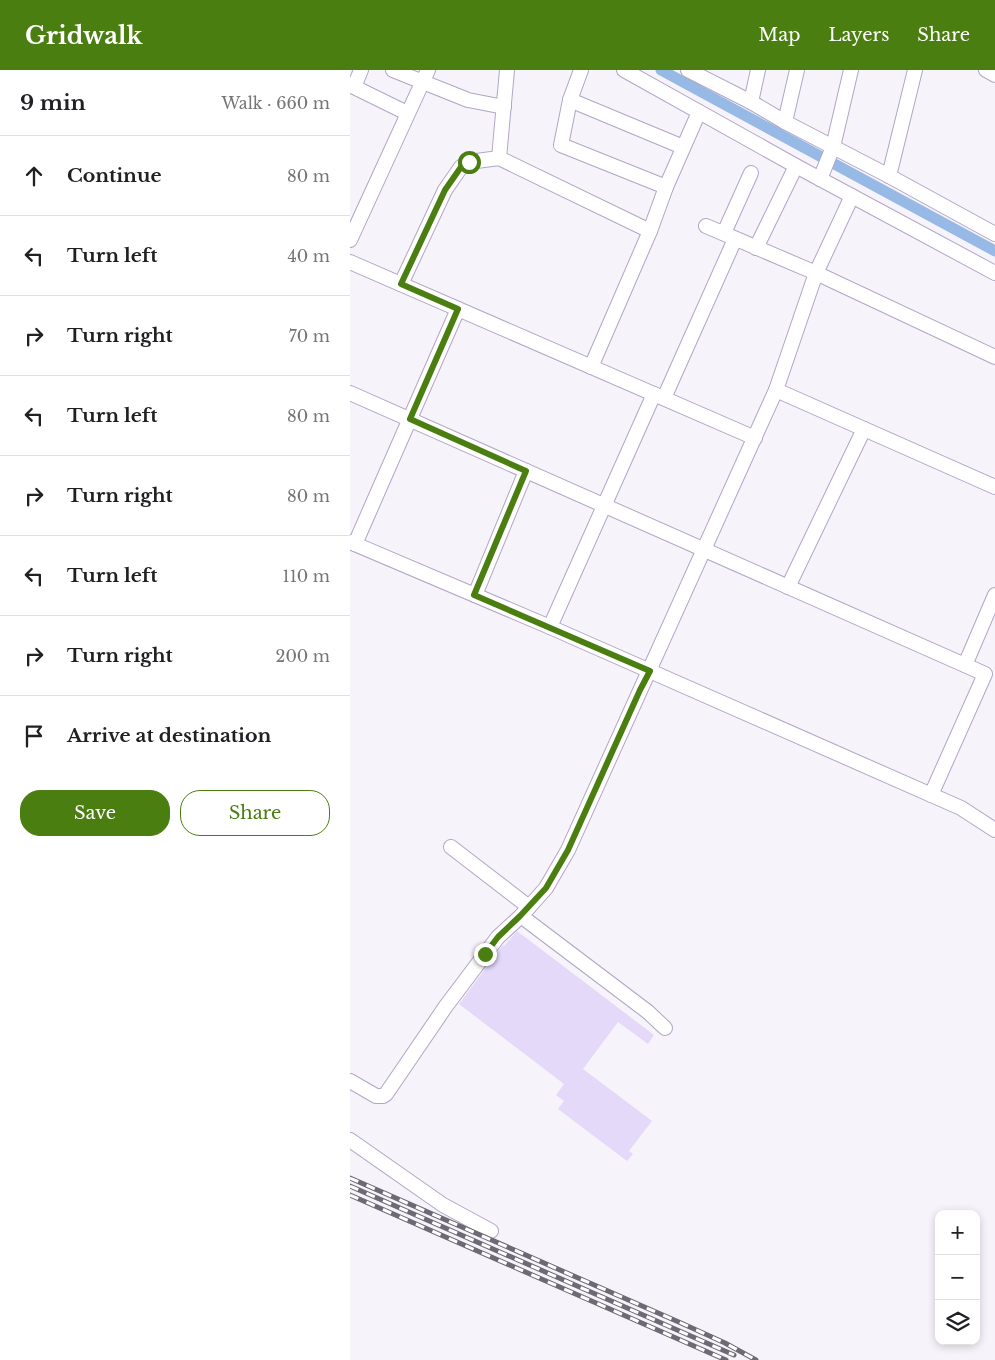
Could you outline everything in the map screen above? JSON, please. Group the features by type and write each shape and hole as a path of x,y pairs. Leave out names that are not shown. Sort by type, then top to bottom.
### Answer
{"street":[{"path":"361,70 352,91 407,113"},
{"path":"394,70 426,76 468,100 504,107"},
{"path":"499,158 507,70"},
{"path":"581,70 570,100 561,145 666,187"},
{"path":"624,70 796,166 821,175 852,196 995,273"},
{"path":"688,70 750,102 832,150 890,176 995,234"},
{"path":"750,102 758,70"},
{"path":"785,122 797,70"},
{"path":"821,175 832,150 851,70"},
{"path":"890,176 915,70"},
{"path":"986,70 995,75"},
{"path":"350,240 407,113 426,76"},
{"path":"570,100 683,147"},
{"path":"591,367 650,231 683,147 700,112"},
{"path":"401,284 445,190 461,167 469,162 499,158 650,231"},
{"path":"756,248 796,166"},
{"path":"550,628 604,505 659,396 730,236 751,173"},
{"path":"350,1080 376,1096 386,1094 446,1006 495,941 525,912 546,888 568,850 776,390 816,273 852,196"},
{"path":"706,226 816,273 995,357"},
{"path":"350,262 755,438"},
{"path":"458,309 410,419 352,543 650,671 961,808 995,830"},
{"path":"776,390 995,487"},
{"path":"350,393 985,674 931,795"},
{"path":"788,587 864,429"},
{"path":"474,595 526,471"},
{"path":"965,665 995,594"},
{"path":"451,847 525,912 666,1028"},
{"path":"350,1140 443,1205 491,1231"}],"building":[{"path":"517,931 654,1035 648,1044 618,1022 583,1069 652,1121 629,1151 633,1154 627,1161 558,1109 564,1101 556,1095 564,1084 459,1004 503,945"}],"waterway":[{"path":"661,70 995,251"}],"railway":[{"path":"350,1178 681,1323 725,1343 756,1360"},
{"path":"350,1186 734,1355"},
{"path":"350,1195 726,1360"}],"route":[{"path":"469,162 461,167 445,190 401,284 458,309 410,419 526,471 474,595 650,671 568,850 546,888 498,937 485,954"}]}
